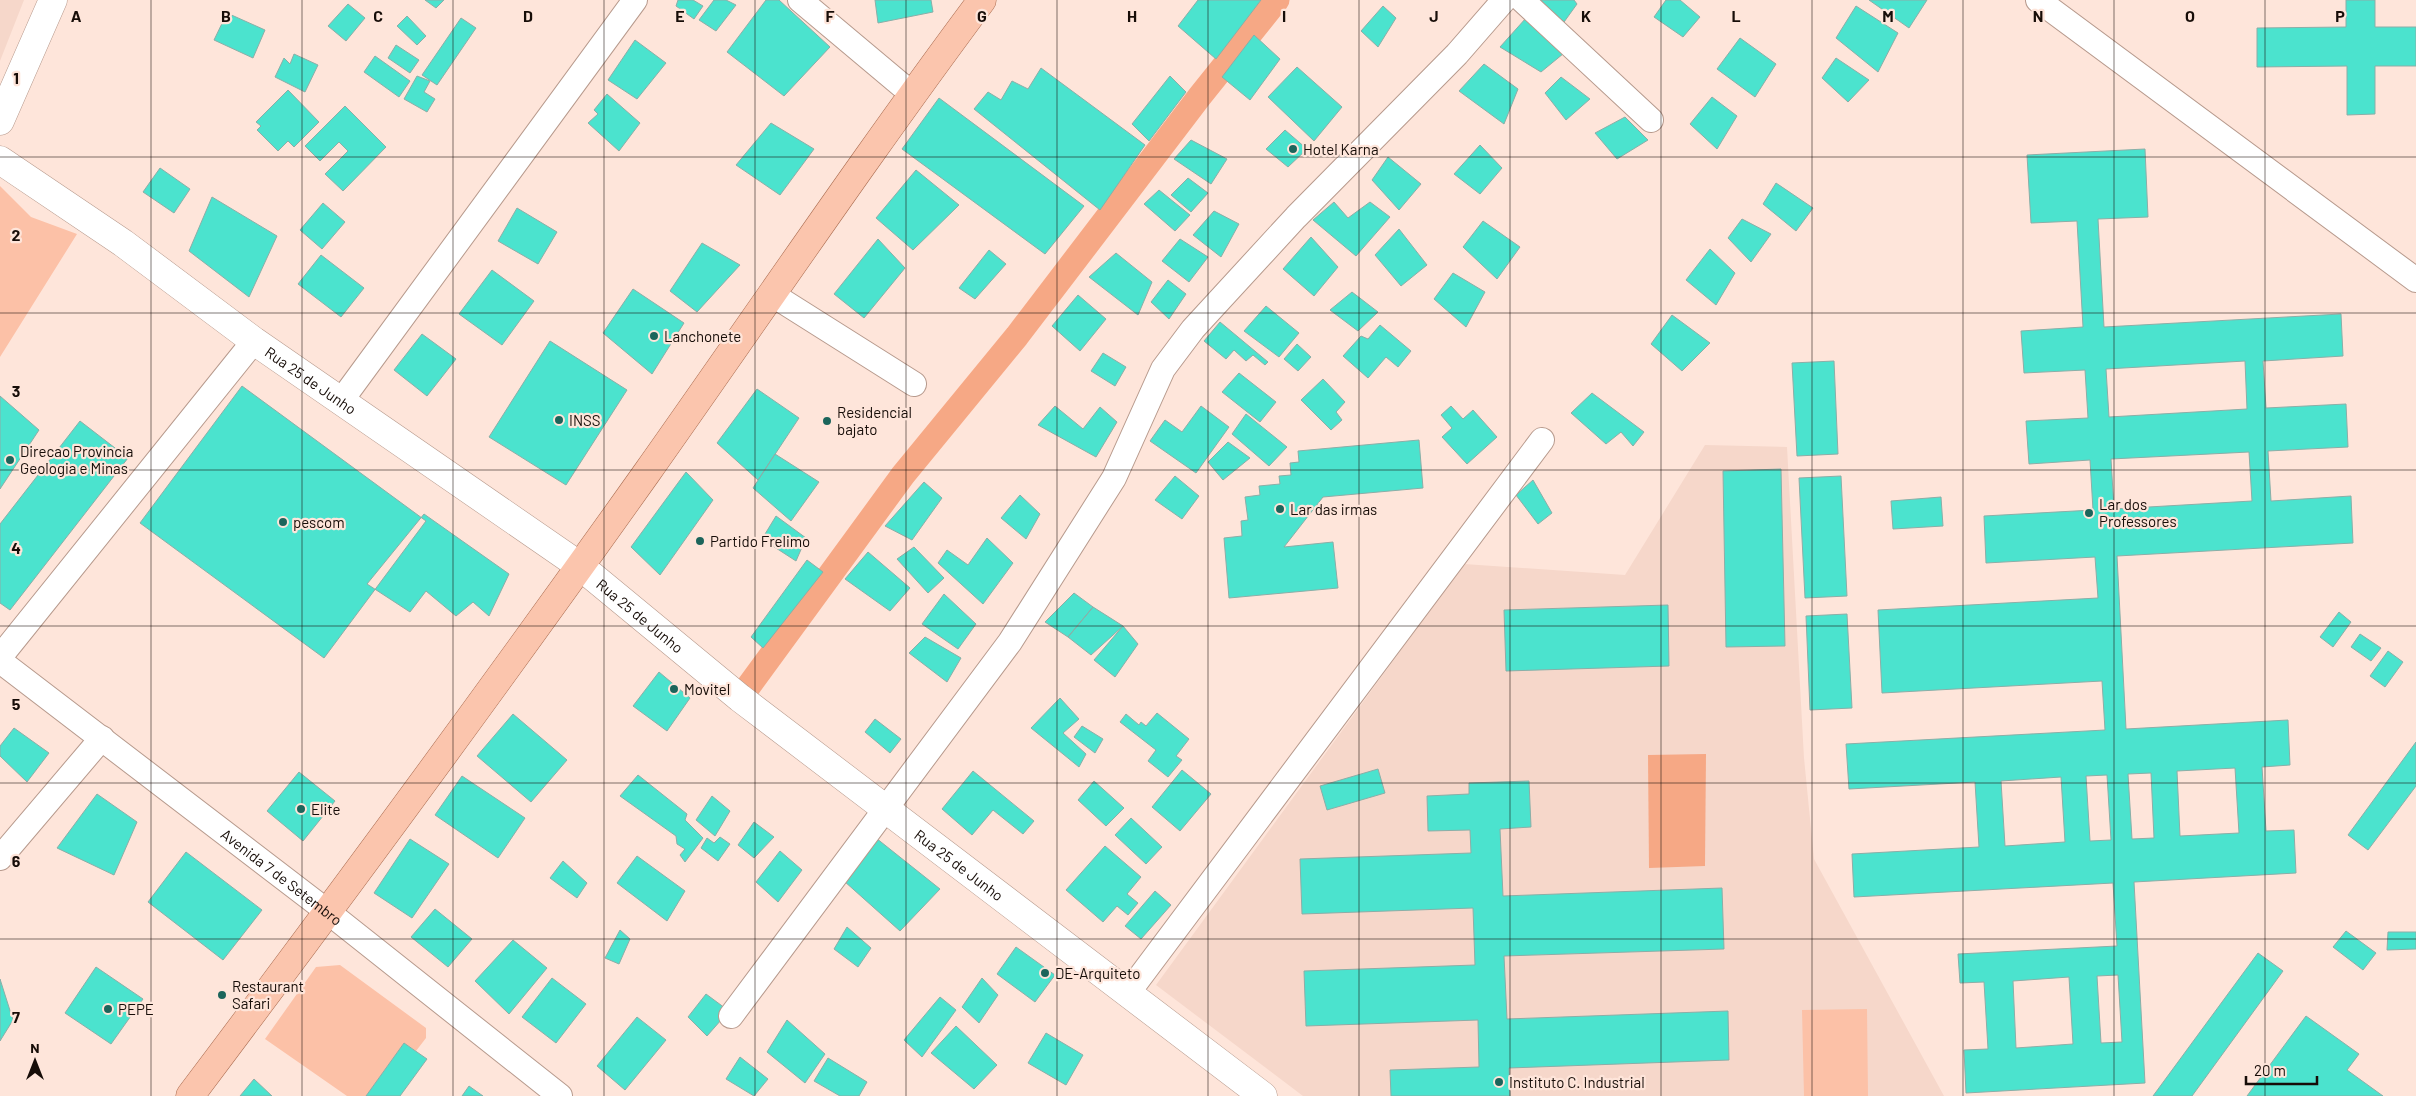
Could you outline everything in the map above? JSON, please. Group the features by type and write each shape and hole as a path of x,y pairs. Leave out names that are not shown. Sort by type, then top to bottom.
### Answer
{"main road":[{"path":"190,1096 328,912 580,566 912,94 982,0"}],"street":[{"path":"0,121 52,0"},
{"path":"341,401 635,0"},
{"path":"800,0 912,94"},
{"path":"731,1016 1010,642 1114,478 1163,369 1193,329 1296,217 1457,54 1504,0"},
{"path":"1522,0 1651,120"},
{"path":"2038,0 2416,280"},
{"name":"Rua 25 de Junho","path":"0,160 123,243 254,341 580,566 740,698 1263,1096"},
{"path":"772,295 914,384"},
{"path":"0,659 254,341"},
{"path":"1128,993 1542,440"},
{"name":"Avenida 7 de Setembro","path":"0,659 328,912 560,1096"},
{"path":"0,858 102,738"}],"shaded area":[{"path":"0,0 24,0 0,61"},
{"path":"0,186 31,217 77,234 0,357"},
{"path":"1705,445 1787,447 1804,758 1814,859 1944,1096 1303,1096 1156,985 1464,564 1625,575"},
{"path":"1706,754 1705,866 1649,868 1648,755"},
{"path":"340,965 426,1028 426,1038 416,1051 404,1043 366,1096 347,1096 265,1039 316,967"},
{"path":"1867,1009 1868,1096 1804,1096 1802,1010"}],"building":[{"path":"425,0 444,0 436,8"},
{"path":"678,0 693,0 703,6 694,19 676,6"},
{"path":"714,0 726,0 736,5 716,31 699,20"},
{"path":"766,0 779,0 830,47 784,96 727,52"},
{"path":"875,0 931,0 933,12 878,23"},
{"path":"1198,0 1261,0 1216,59 1178,26"},
{"path":"1532,0 1574,0 1577,4 1559,29"},
{"path":"1666,0 1680,0 1700,17 1683,37 1654,17"},
{"path":"1869,0 1927,0 1909,28"},
{"path":"2346,0 2375,0 2375,27 2416,27 2416,66 2375,66 2375,114 2347,115 2347,66 2257,67 2257,28 2346,27"},
{"path":"348,4 365,18 346,41 328,26"},
{"path":"1383,6 1396,18 1378,47 1361,31"},
{"path":"1856,6 1898,33 1878,72 1836,38"},
{"path":"227,13 265,30 253,58 214,40"},
{"path":"407,16 426,36 417,45 397,26"},
{"path":"461,18 476,28 437,85 422,75"},
{"path":"1526,18 1569,49 1541,72 1500,47"},
{"path":"1254,35 1280,59 1250,100 1222,77"},
{"path":"1740,38 1776,64 1755,97 1717,69"},
{"path":"635,40 666,63 637,99 608,80"},
{"path":"396,45 419,60 410,73 388,58"},
{"path":"294,54 318,65 305,92 275,77 284,58 290,64"},
{"path":"375,56 410,81 399,97 364,72"},
{"path":"1836,58 1869,80 1848,102 1822,78"},
{"path":"1484,64 1518,89 1504,124 1459,91"},
{"path":"1297,67 1342,107 1314,141 1268,97"},
{"path":"1041,68 1145,145 1100,210 974,109 988,92 1001,100 1012,81 1028,89"},
{"path":"417,76 430,81 424,92 435,99 427,112 404,99"},
{"path":"1170,76 1186,92 1149,141 1132,124"},
{"path":"1561,77 1590,99 1566,120 1545,93"},
{"path":"288,90 319,122 294,147 288,141 278,151 257,130 261,126 256,122"},
{"path":"607,94 640,123 619,151 588,123 598,114 594,110"},
{"path":"1712,97 1737,116 1717,149 1690,124"},
{"path":"939,98 1084,206 1045,254 902,149"},
{"path":"345,106 386,147 343,191 325,174 348,151 339,142 320,161 305,146"},
{"path":"1625,117 1648,140 1617,159 1595,133"},
{"path":"771,123 814,149 780,195 736,165"},
{"path":"1285,130 1307,149 1288,167 1266,149"},
{"path":"1191,140 1227,159 1211,184 1174,159"},
{"path":"1480,145 1502,168 1480,194 1454,174"},
{"path":"2145,149 2148,217 2098,219 2104,327 2341,314 2343,356 2263,361 2266,408 2346,404 2348,447 2268,451 2271,501 2351,496 2353,543 2117,556 2126,729 2288,720 2290,765 2262,767 2266,831 2294,830 2296,873 2134,882 2145,1083 1966,1093 1964,1050 1988,1049 1984,982 1960,983 1958,954 2117,946 2113,883 1854,897 1852,854 1979,847 1975,782 1849,789 1846,744 2105,730 2102,681 1882,693 1878,610 2098,598 2095,557 1986,563 1984,516 2093,510 2090,460 2029,464 2026,421 2088,418 2085,370 2024,373 2021,331 2083,327 2077,221 2031,223 2027,155","holes":["2245,361 2247,409 2109,417 2106,369","2249,452 2252,501 2114,509 2111,459","2235,768 2239,833 2180,836 2177,771","2151,773 2154,838 2132,839 2128,774","2107,775 2111,840 2090,841 2086,776","2061,777 2065,842 2005,846 2001,781","2118,975 2122,1042 2101,1043 2097,976","2069,977 2073,1044 2016,1048 2013,981"]},
{"path":"1388,157 1421,184 1399,210 1372,180"},
{"path":"160,168 190,189 174,213 143,192"},
{"path":"916,170 959,205 913,250 876,218"},
{"path":"1188,178 1208,193 1191,212 1171,195"},
{"path":"1776,183 1813,208 1796,231 1763,204"},
{"path":"1159,190 1190,215 1175,231 1144,204"},
{"path":"212,197 277,236 249,297 189,251"},
{"path":"1334,202 1348,218 1370,202 1390,217 1356,256 1313,220"},
{"path":"323,203 345,222 322,249 300,230"},
{"path":"517,208 557,232 538,264 498,241"},
{"path":"1214,211 1239,224 1221,257 1193,235"},
{"path":"1742,219 1771,234 1751,262 1728,238"},
{"path":"1483,221 1520,247 1497,279 1463,247"},
{"path":"1399,229 1427,265 1401,286 1375,255"},
{"path":"1311,237 1338,267 1314,296 1283,269"},
{"path":"878,239 905,268 864,318 834,294"},
{"path":"1180,239 1208,257 1189,282 1162,261"},
{"path":"702,243 740,265 697,312 670,291"},
{"path":"1710,249 1735,273 1716,305 1686,280"},
{"path":"989,250 1006,264 975,299 959,288"},
{"path":"1116,253 1152,282 1138,315 1089,277"},
{"path":"321,255 364,288 341,317 298,284"},
{"path":"492,270 534,301 502,345 459,314"},
{"path":"1453,273 1485,292 1466,327 1434,299"},
{"path":"1168,280 1186,294 1169,319 1151,302"},
{"path":"633,289 684,323 652,374 603,333"},
{"path":"1352,292 1378,312 1358,331 1330,310"},
{"path":"1078,295 1106,319 1080,351 1052,326"},
{"path":"1266,306 1299,333 1279,357 1244,331"},
{"path":"1672,315 1710,343 1682,371 1651,344"},
{"path":"1220,322 1268,362 1265,365 1253,355 1246,361 1234,350 1226,359 1204,341"},
{"path":"1380,325 1411,351 1398,367 1386,357 1368,378 1343,356 1361,336 1368,339"},
{"path":"422,334 456,359 427,396 394,370"},
{"path":"550,341 627,390 566,485 489,437"},
{"path":"1297,344 1311,357 1298,371 1284,359"},
{"path":"1103,353 1126,367 1115,386 1091,371"},
{"path":"1834,361 1838,454 1797,456 1792,363"},
{"path":"1239,373 1276,402 1260,422 1222,392"},
{"path":"1323,379 1345,402 1336,412 1342,420 1331,430 1301,400"},
{"name":"pescom","path":"242,386 426,521 324,658 140,523"},
{"path":"757,389 799,418 758,480 717,443"},
{"path":"1592,393 1644,432 1633,446 1621,432 1606,444 1571,413"},
{"name":"Direcao Provincia Geologia e Minas","path":"0,396 39,430 0,489"},
{"path":"1055,406 1083,429 1100,407 1117,422 1096,457 1038,425"},
{"path":"1201,406 1229,427 1196,473 1150,441 1165,420 1182,432"},
{"path":"1451,406 1463,419 1473,410 1497,437 1467,464 1442,437 1452,428 1441,415"},
{"path":"1246,414 1287,447 1269,466 1232,434"},
{"path":"80,421 128,458 10,610 0,603 0,524"},
{"name":"Lar das irmas","path":"1419,440 1423,488 1323,497 1284,547 1333,542 1338,588 1229,598 1224,538 1242,536 1241,521 1248,520 1245,497 1260,495 1259,486 1280,484 1279,476 1291,475 1290,463 1299,462 1298,451"},
{"path":"1228,442 1250,458 1223,480 1208,462"},
{"path":"775,454 819,482 791,521 753,488"},
{"path":"1781,469 1785,646 1726,647 1723,471"},
{"path":"686,472 713,500 660,575 631,547"},
{"path":"1175,476 1199,496 1182,519 1155,500"},
{"path":"1841,476 1847,596 1805,598 1799,478"},
{"path":"1533,480 1552,513 1538,524 1516,495"},
{"path":"924,482 942,498 912,540 885,526"},
{"path":"1020,495 1040,514 1026,539 1001,518"},
{"path":"1941,497 1943,526 1893,529 1891,501"},
{"path":"424,514 509,574 489,616 473,602 456,616 426,591 410,612 367,584"},
{"path":"776,516 806,538 796,561 762,539"},
{"path":"987,538 1013,563 983,604 938,563 947,550 968,565"},
{"path":"914,547 944,578 928,593 897,559"},
{"path":"868,552 910,588 890,611 845,579"},
{"path":"807,560 823,572 763,648 751,637"},
{"path":"1074,593 1093,607 1068,637 1045,622"},
{"path":"944,594 976,624 958,649 922,624"},
{"path":"1668,605 1669,666 1506,671 1504,610"},
{"path":"1093,607 1123,626 1091,655 1068,637"},
{"path":"2339,612 2351,622 2333,647 2320,637"},
{"path":"1847,614 1852,708 1810,710 1806,616"},
{"path":"1123,626 1138,644 1115,677 1094,660"},
{"path":"2360,634 2381,648 2371,661 2351,647"},
{"path":"925,637 961,658 947,682 909,653"},
{"path":"2388,651 2403,662 2385,687 2370,676"},
{"path":"659,672 690,698 667,731 633,706"},
{"path":"1060,698 1079,719 1063,733 1086,754 1079,767 1031,728"},
{"path":"1157,713 1189,739 1176,756 1182,760 1168,777 1148,761 1156,750 1120,722 1126,714 1139,725 1141,722 1146,726"},
{"path":"513,714 567,760 531,802 477,756"},
{"path":"875,719 901,739 890,753 865,732"},
{"path":"1082,726 1103,739 1095,753 1074,737"},
{"path":"14,728 49,753 27,782 0,756 0,746"},
{"path":"2416,742 2416,786 2368,850 2348,835"},
{"path":"1378,769 1385,793 1327,810 1320,786"},
{"path":"1182,770 1211,794 1180,831 1152,807"},
{"path":"973,771 1034,821 1023,834 993,810 972,835 942,809"},
{"path":"299,772 335,801 303,841 267,811"},
{"path":"638,775 687,814 685,820 703,838 685,862 680,855 685,849 677,844 676,836 620,796"},
{"path":"462,776 525,818 498,858 435,815"},
{"path":"1094,781 1124,808 1106,826 1078,800"},
{"path":"1529,781 1531,827 1500,829 1503,896 1722,888 1724,949 1504,956 1507,1019 1728,1011 1729,1060 1509,1068 1510,1096 1391,1096 1390,1070 1479,1067 1478,1020 1306,1026 1304,971 1475,965 1473,908 1302,914 1300,859 1471,853 1470,830 1428,831 1427,796 1469,794 1469,783"},
{"path":"97,794 137,822 114,875 57,848"},
{"path":"712,796 730,811 715,836 696,820"},
{"path":"1131,818 1162,847 1146,864 1115,835"},
{"path":"754,822 774,837 754,858 738,845"},
{"path":"720,837 730,844 718,861 701,848 707,838 714,843"},
{"path":"876,838 940,889 900,931 844,881"},
{"path":"410,839 449,864 412,918 374,893"},
{"path":"1105,846 1141,877 1127,894 1138,903 1128,915 1117,906 1103,922 1066,890"},
{"path":"780,851 802,870 778,902 756,882"},
{"path":"186,852 262,910 223,960 148,902"},
{"path":"637,856 685,891 667,921 617,883"},
{"path":"563,861 587,883 577,898 550,878"},
{"path":"1155,891 1171,905 1141,939 1125,926"},
{"path":"435,909 472,939 448,967 411,937"},
{"path":"847,927 871,948 858,967 834,949"},
{"path":"620,930 630,939 619,964 605,958"},
{"path":"2346,931 2376,953 2363,970 2333,947"},
{"path":"2388,932 2416,932 2416,949 2387,950"},
{"path":"513,940 547,968 509,1014 475,981"},
{"path":"1016,947 1055,975 1035,1002 997,974"},
{"path":"2258,953 2283,971 2192,1096 2153,1096"},
{"path":"96,967 143,999 111,1044 65,1013"},
{"path":"552,978 586,1004 556,1043 522,1017"},
{"path":"982,978 998,995 979,1023 962,1007"},
{"path":"0,979 13,1020 0,1041"},
{"path":"706,994 729,1011 707,1036 688,1017"},
{"path":"940,997 956,1010 922,1057 904,1040"},
{"path":"2306,1016 2359,1054 2347,1070 2383,1096 2247,1096"},
{"path":"637,1017 666,1040 625,1090 597,1066"},
{"path":"787,1020 825,1054 805,1083 767,1052"},
{"path":"956,1026 997,1065 974,1089 931,1053"},
{"path":"1046,1033 1083,1055 1066,1085 1028,1063"},
{"path":"404,1043 427,1059 400,1096 366,1096"},
{"path":"740,1057 768,1079 754,1096 726,1079"},
{"path":"828,1058 867,1082 859,1096 840,1096 814,1081"},
{"path":"254,1079 272,1096 240,1096"},
{"path":"469,1086 483,1096 462,1096"}],"waterway":[{"path":"740,698 903,475 1017,336 1200,96 1277,0"}],"place":[{"name":"Hotel Karna","path":"1293,149"},
{"name":"Lanchonete","path":"654,336"},
{"name":"INSS","path":"559,420"},
{"name":"Residencial bajato","path":"827,421"},
{"name":"Direcao Provincia Geologia e Minas","path":"10,460"},
{"name":"Lar das irmas","path":"1280,509"},
{"name":"Lar dos Professores","path":"2089,513"},
{"name":"pescom","path":"283,522"},
{"name":"Partido Frelimo","path":"700,541"},
{"name":"Movitel","path":"674,689"},
{"name":"Elite","path":"301,809"},
{"name":"DE-Arquiteto","path":"1045,973"},
{"name":"Restaurant Safari","path":"222,995"},
{"name":"PEPE","path":"108,1009"},
{"name":"Instituto C. Industrial","path":"1499,1082"}]}
